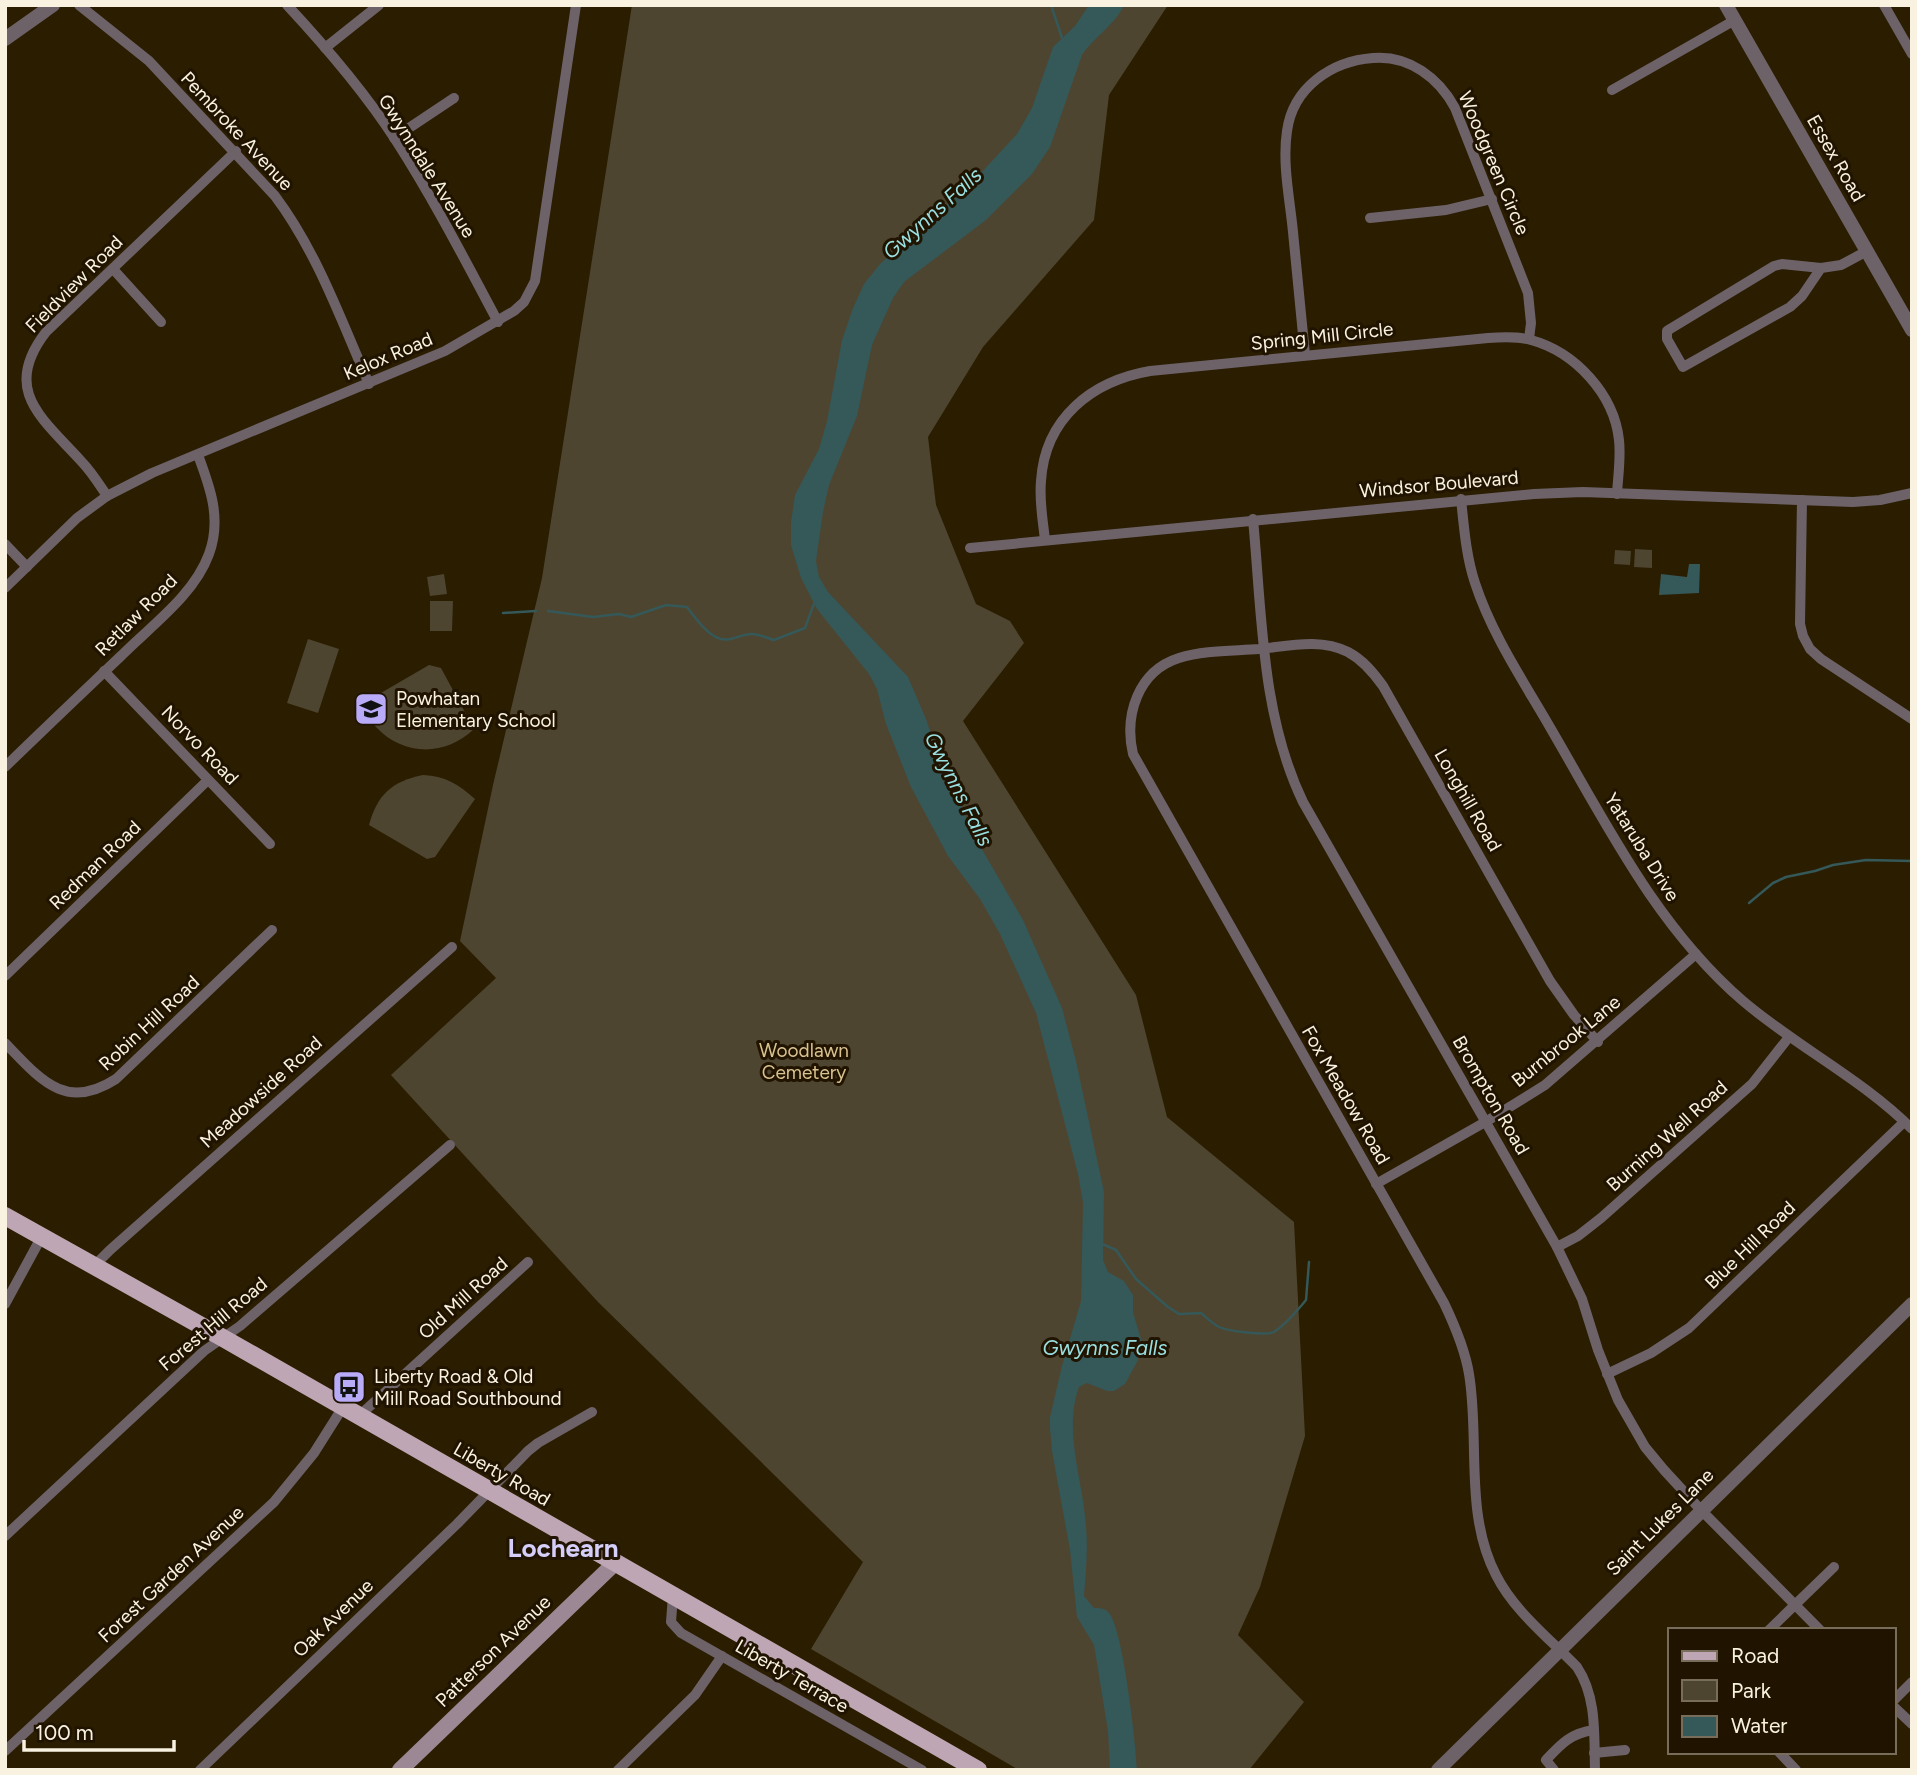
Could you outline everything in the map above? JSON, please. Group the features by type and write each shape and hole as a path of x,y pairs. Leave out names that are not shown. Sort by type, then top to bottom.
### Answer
{"main road":[{"name":"Liberty Road","path":"5,1216 978,1770"},
{"name":"Patterson Avenue","path":"400,1770 616,1562"}],"street":[{"path":"5,39 54,5"},
{"name":"Pembroke Avenue","path":"79,5 149,61 275,195 318,266 369,384"},
{"name":"Gwynndale Avenue","path":"287,5 325,48 394,138 445,223 498,321"},
{"path":"325,48 379,5"},
{"name":"Kelox Road","path":"5,588 76,518 107,496 198,454 445,351 498,321 524,302 535,281 576,5"},
{"name":"Essex Road","path":"1727,5 1912,330"},
{"path":"1884,5 1912,54"},
{"path":"1612,90 1735,20"},
{"name":"Woodgreen Circle","path":"1305,355 1285,145 1292,113 1301,95 1326,71 1344,63 1380,57 1397,59 1428,75 1439,83 1455,108 1528,293 1531,323 1529,339"},
{"path":"394,138 454,98"},
{"name":"Fieldview Road","path":"107,496 33,405 26,379 27,365 32,352 46,332 236,151"},
{"path":"1370,218 1446,210 1492,199"},
{"path":"1821,268 1802,296 1790,307 1683,368 1667,339 1667,331 1670,329 1774,265 1821,268 1841,265 1867,251"},
{"path":"113,269 162,322"},
{"name":"Spring Mill Circle","path":"1045,540 1041,482 1045,456 1056,429 1085,397 1101,386 1133,374 1488,338 1529,339 1556,351 1581,368 1607,401 1615,421 1619,439 1617,494"},
{"name":"Retlaw Road","path":"5,766 177,602 202,570 210,552 215,518 214,502 198,454"},
{"name":"Windsor Boulevard","path":"970,548 1461,499 1558,492 1802,500 1880,500 1912,493"},
{"name":"Yataruba Drive","path":"1461,499 1474,581 1492,624 1636,876 1653,901 1696,954 1742,1000 1789,1037 1862,1087 1908,1126"},
{"path":"1802,500 1799,613 1803,636 1810,649 1821,659 1912,719"},
{"name":"Brompton Road","path":"1252,519 1276,729 1293,781 1557,1247 1582,1299 1607,1374 1631,1425 1664,1470 1818,1628"},
{"path":"5,544 27,567"},
{"name":"Longhill Road","path":"1265,648 1311,644 1334,647 1362,661 1372,671 1550,981 1574,1015 1598,1042"},
{"name":"Fox Meadow Road","path":"1265,648 1193,655 1158,669 1148,678 1135,698 1129,726 1130,741 1137,764 1444,1303 1464,1351 1472,1398 1478,1513 1487,1555 1494,1573 1510,1597 1577,1667 1588,1688 1594,1730 1595,1770"},
{"name":"Norvo Road","path":"104,671 270,844"},
{"name":"Redman Road","path":"5,976 208,780"},
{"name":"Robin Hill Road","path":"5,1043 41,1080 54,1088 75,1093 95,1091 117,1079 272,930"},
{"name":"Meadowside Road","path":"95,1265 452,947"},
{"name":"Burnbrook Lane","path":"1376,1184 1545,1085 1598,1042 1696,954"},
{"name":"Burning Well Road","path":"1557,1247 1601,1218 1746,1089 1789,1037"},
{"name":"Blue Hill Road","path":"1607,1374 1651,1353 1689,1328 1908,1126"},
{"name":"Forest Hill Road","path":"5,1536 204,1351 223,1338 450,1145"},
{"path":"5,1304 41,1236"},
{"name":"Old Mill Road","path":"359,1416 528,1262"},
{"name":"Saint Lukes Lane","path":"1438,1770 1700,1509 1912,1304"},
{"name":"Forest Garden Avenue","path":"5,1751 274,1502 314,1453 343,1407"},
{"name":"Oak Avenue","path":"201,1770 538,1443 592,1412"},
{"path":"1771,1628 1834,1567"},
{"name":"Liberty Terrace","path":"673,1595 670,1618 675,1628 922,1770"},
{"path":"618,1770 695,1695 722,1656"},
{"path":"1896,1698 1912,1682"},
{"path":"1896,1709 1912,1724"},
{"path":"1554,1770 1545,1760 1566,1739 1581,1731 1594,1730"},
{"path":"1594,1753 1625,1750"},
{"path":"1781,1754 1796,1770"}],"green space":[{"name":"Woodlawn Cemetery","path":"632,5 1168,5 1109,95 1094,220 983,347 928,437 936,505 976,604 1010,621 1024,643 963,721 1136,995 1167,1117 1294,1222 1305,1436 1260,1587 1238,1635 1304,1702 1249,1770 1019,1770 811,1649 863,1562 598,1302 391,1075 496,978 460,941 493,785 542,578"},
{"path":"1635,549 1652,550 1652,568 1634,567"},
{"path":"1615,550 1631,551 1630,565 1614,564"},
{"path":"444,574 447,594 430,596 427,577"},
{"path":"430,601 453,601 452,631 430,631"},
{"path":"308,639 339,649 318,713 287,703"},
{"path":"429,665 441,668 474,729 463,738 438,748 412,748 387,737 374,725 362,704"},
{"path":"423,775 451,782 475,799 435,857 427,859 369,825 376,805 387,791 403,781"}],"water":[{"name":"Gwynns Falls","path":"1089,5 1124,5 1115,19 1082,55 1050,147 1032,174 986,220 904,282 893,298 872,345 857,416 829,485 816,561 819,577 828,592 908,677 938,755 976,839 1023,920 1062,1008 1104,1192 1103,1260 1108,1272 1124,1281 1133,1295 1133,1312 1141,1339 1138,1360 1125,1384 1114,1391 1087,1383 1079,1387 1073,1421 1075,1456 1087,1535 1084,1596 1094,1608 1107,1611 1114,1623 1128,1688 1137,1770 1110,1770 1108,1731 1094,1645 1077,1617 1070,1550 1052,1451 1050,1417 1081,1301 1083,1203 1078,1174 1036,1013 1000,934 980,899 948,856 911,787 886,724 877,689 869,674 817,609 801,578 791,545 795,495 819,449 842,340 864,284 880,264 980,174 1017,134 1032,108 1053,47 1075,26"},
{"path":"1689,564 1700,564 1699,593 1659,595 1661,574 1687,577"}],"waterway":[{"path":"1051,5 1062,38"},
{"path":"548,611 593,617 619,614 631,617 666,605 687,607 706,630 719,638 729,639 752,634 774,640 805,628 815,601"},
{"path":"503,613 536,611"},
{"path":"1749,903 1773,883 1786,877 1866,860 1912,861"},
{"path":"1102,1244 1116,1250 1136,1279 1179,1314 1201,1313 1219,1327 1247,1332 1274,1332 1295,1313 1306,1300 1309,1262"}],"place":[{"name":"Powhatan Elementary School","path":"371,709"},
{"name":"Liberty Road & Old Mill Road Southbound","path":"349,1387"}],"district":[{"name":"Lochearn","path":"563,1548"}]}
